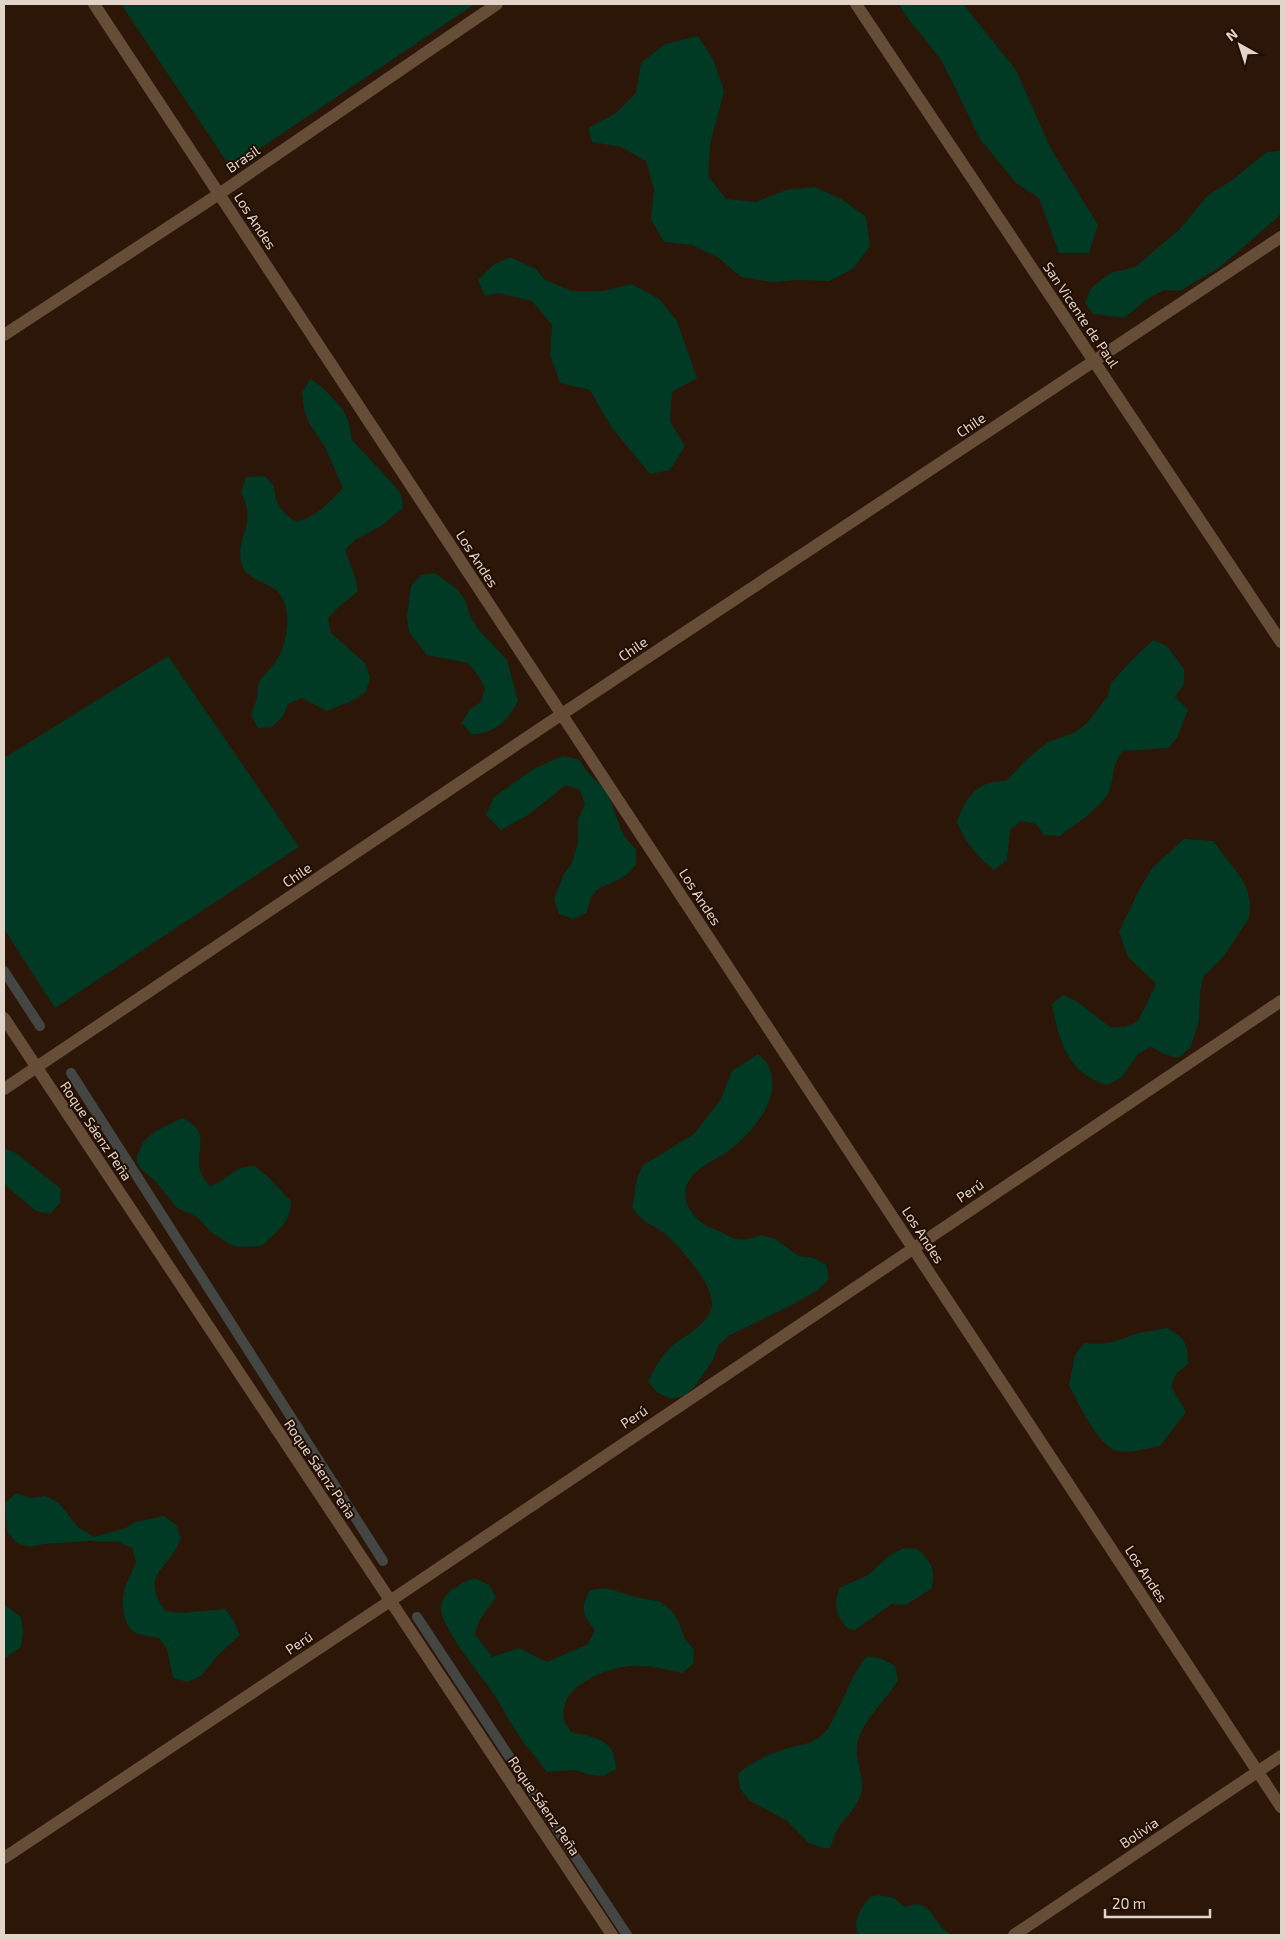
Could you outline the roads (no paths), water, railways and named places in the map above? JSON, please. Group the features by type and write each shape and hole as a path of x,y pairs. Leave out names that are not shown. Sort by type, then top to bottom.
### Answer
{"street":[{"name":"Los Andes","path":"94,4 1281,1807"},
{"name":"Brasil","path":"4,335 219,194 497,4"},
{"name":"San Vicente de Paul","path":"856,4 1281,642"},
{"name":"Chile","path":"4,1089 562,714 1281,237"},
{"name":"Perú","path":"4,1858 1281,1001"},
{"name":"Roque Sáenz Peña","path":"4,1018 612,1935"},
{"name":"Bolivia","path":"1014,1935 1281,1756"}],"waterway":[{"path":"4,971 40,1026"},
{"path":"71,1073 383,1561"},
{"path":"417,1617 627,1935"}]}
